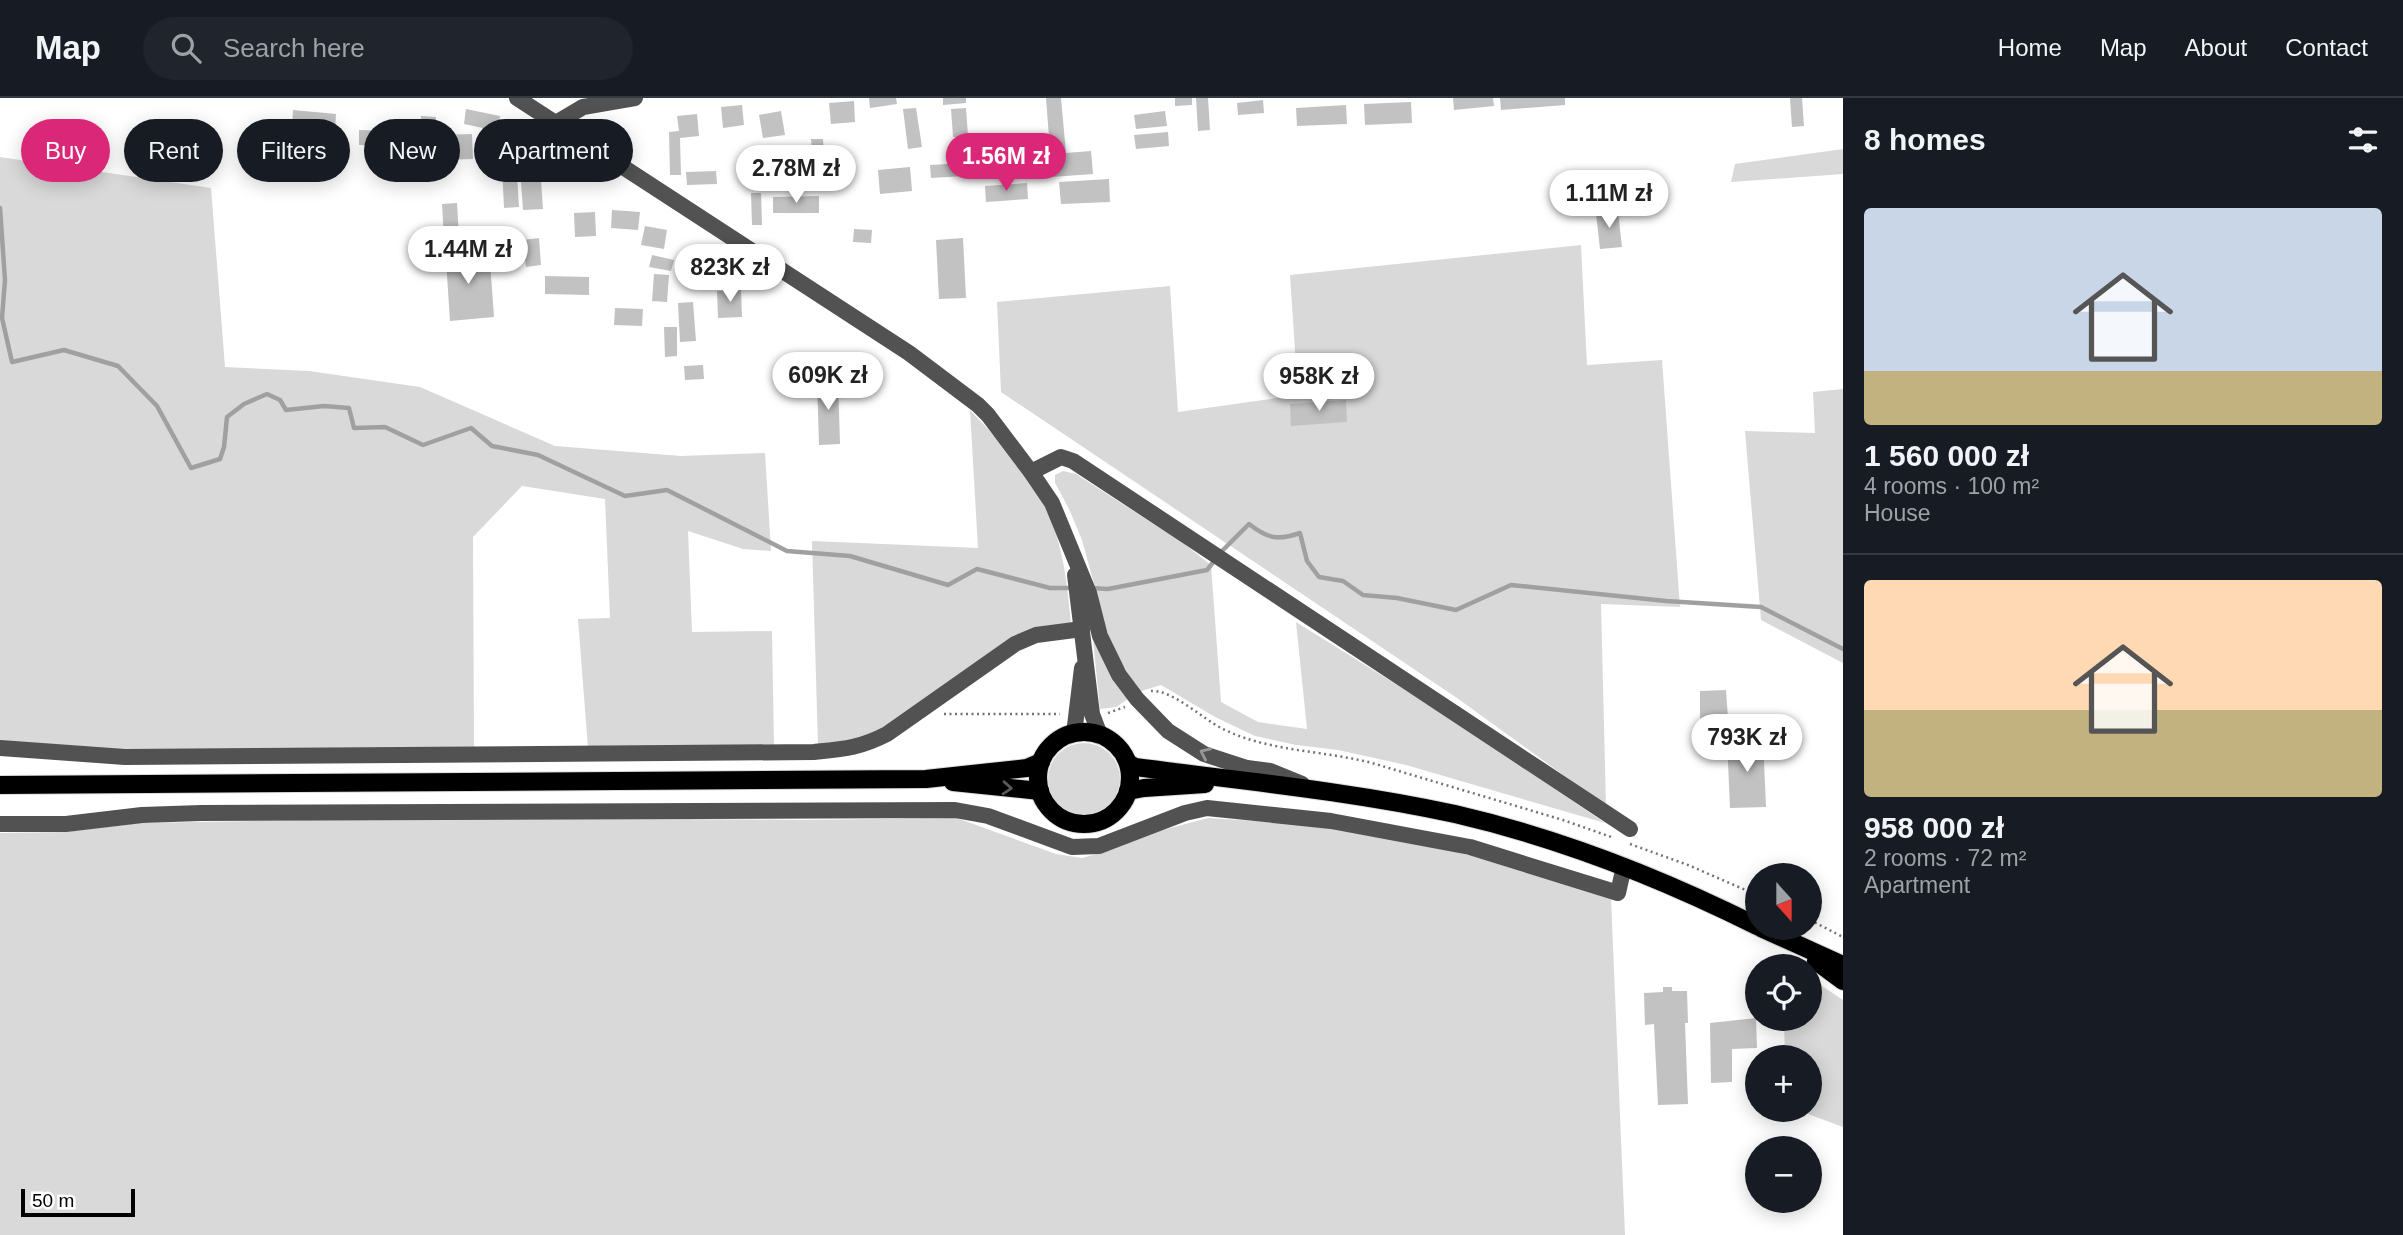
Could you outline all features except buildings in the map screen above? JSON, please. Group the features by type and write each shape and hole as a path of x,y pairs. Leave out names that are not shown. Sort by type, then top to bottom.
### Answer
{"main road":[{"path":"1087,732 1100,735 1117,746 1128,763 1128,791 1125,800 1112,815 1094,823 1074,823 1056,815 1044,800 1040,791 1041,762 1054,744 1074,734 1087,732"},
{"path":"3,786 926,779 1027,768 1041,762"},
{"path":"1128,763 1135,767 1318,790 1456,814 1624,866 1745,920"},
{"path":"926,779 1040,791"},
{"path":"1128,791 1246,782"},
{"path":"1786,940 1843,965"},
{"path":"1794,944 1843,981"}],"street":[{"path":"517,98 550,119"},
{"path":"563,119 583,107 635,98"},
{"path":"633,174 929,368 988,415 1052,503 1100,636 1119,675 1137,699 1168,731 1204,754 1247,768 1270,771 1318,790"},
{"path":"1031,472 1061,457 1073,461 1630,829"},
{"path":"1082,589 1084,655 1092,714 1100,735"},
{"path":"0,748 125,757 814,752 866,745 887,734 1015,644 1036,635 1082,629"},
{"path":"1074,734 1084,655"},
{"path":"0,824 66,824 142,815 201,813 955,810 988,816 1072,847 1099,846 1185,813 1207,808 1331,821 1470,847 1618,893 1624,866"}],"path":[{"path":"1142,696 1151,690 1159,690 1220,727 1261,743 1361,760 1563,820 1688,865 1745,890"},
{"path":"1099,714 1120,710 1130,704"},
{"path":"925,707 937,714 1071,714"},
{"path":"1822,926 1843,937"}],"shaded area":[{"path":"1843,149 1843,174 1731,182 1735,164"},
{"path":"0,157 21,160 21,182 110,182 110,173 124,175 124,182 170,182 211,188 225,367 309,371 420,387 555,446 681,456 765,453 771,551 743,549 688,531 692,632 772,631 774,747 588,748 578,619 610,618 605,499 522,486 473,537 474,749 114,749 0,742"},
{"path":"1581,245 1587,365 1662,360 1680,607 1601,604 1606,806 1457,698 1001,392 997,302 1170,286 1178,412 1298,395 1290,275"},
{"path":"1843,389 1843,663 1761,620 1745,431 1815,433 1813,392"},
{"path":"970,410 1019,466 1050,517 1063,562 1071,623 1048,627 865,740 818,746 812,541 978,548"},
{"path":"1063,471 1076,474 1183,543 1211,565 1221,702 1258,722 1307,729 1296,622 1455,721 1605,823 1406,765 1255,736 1215,717 1161,685 1138,692 1110,642 1082,540 1055,483 1055,475"},
{"path":"1093,640 1128,699 1116,707 1100,709"},
{"path":"1077,743 1091,743 1110,753 1120,772 1120,786 1110,805 1091,815 1077,815 1058,805 1048,786 1048,772 1058,753"},
{"path":"473,817 804,820 957,818 1056,854 1082,858 1163,830 1208,818 1318,825 1454,851 1611,897 1625,1235 0,1235 0,833 66,832 139,823"},
{"path":"1822,986 1843,1000 1843,1127 1822,1119 1822,1045 1785,1045 1784,1031 1822,1031"}],"waterway":[{"path":"0,208 5,280 2,318 12,362 64,350 118,366 157,406 191,468 220,459 227,417 244,404 267,394 280,400 286,410 324,406 349,408 354,428 385,427 423,445 471,428 492,446 538,455 625,496 667,490 787,551 850,556 948,585 977,569 1050,588 1074,588"},
{"path":"1220,553 1249,524 1273,537 1300,533 1307,561 1319,577 1343,581 1363,595 1397,598 1456,610 1511,585 1666,601 1761,607 1843,649"},
{"path":"1090,588 1108,589 1207,570 1215,560"}]}
